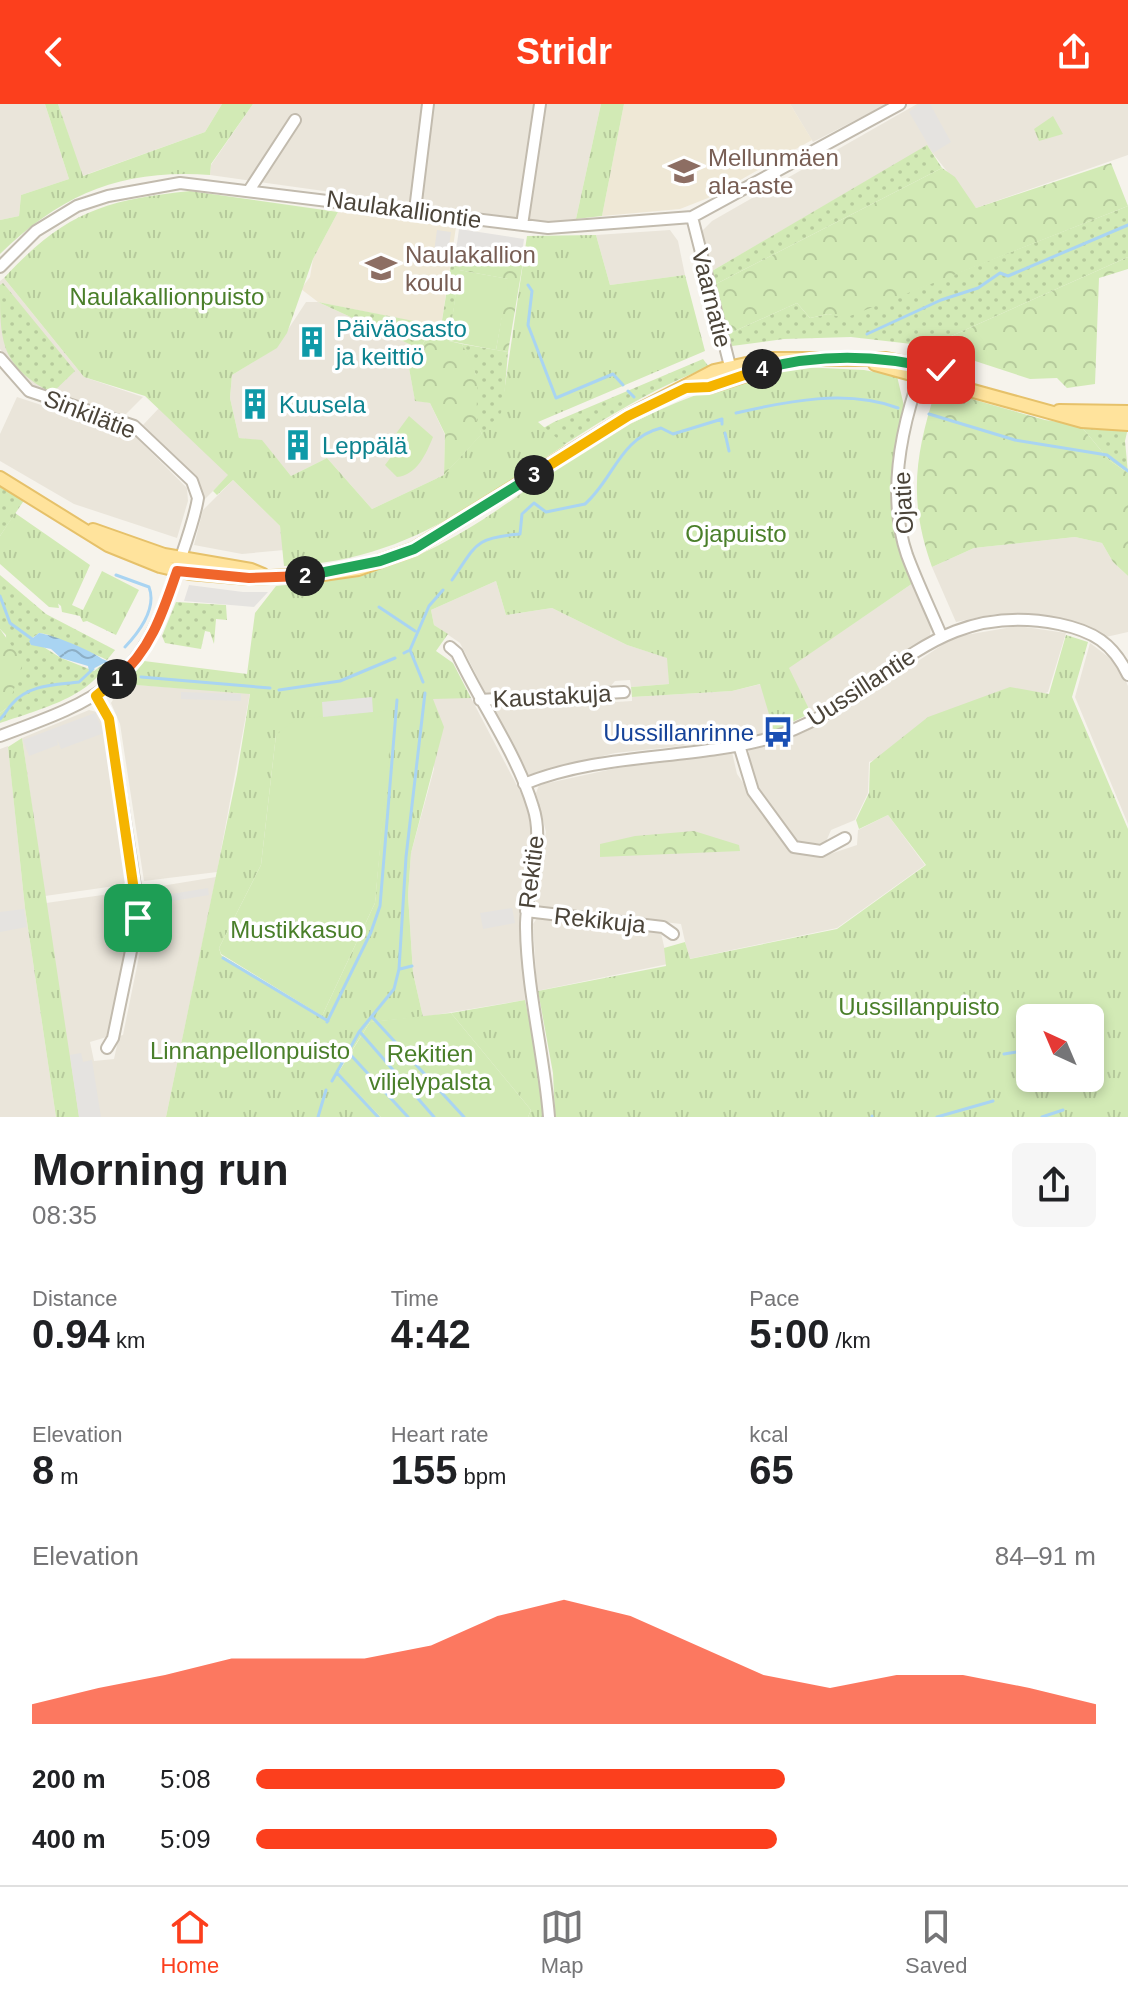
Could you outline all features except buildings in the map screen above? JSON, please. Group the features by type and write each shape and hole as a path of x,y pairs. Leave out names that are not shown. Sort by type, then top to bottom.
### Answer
{"main road":[{"path":"0,478 123,553 249,578 316,575 380,561 441,535 628,416 686,388 707,374 731,373 770,359 886,359 922,371 947,372 966,387 1082,421 1128,424"},
{"path":"1054,412 1128,412"}],"street":[{"path":"415,210 428,104"},
{"path":"522,225 540,104"},
{"name":"Naulakalliontie","path":"0,267 45,224 98,198 180,183 562,228 692,217 900,104"},
{"path":"250,189 295,120"},
{"name":"Vaarnatie","path":"692,217 731,373"},
{"name":"Sinkilätie","path":"0,358 29,391 134,426 192,481 198,498 164,612 150,640 125,672 96,696 71,711 0,736"},
{"name":"Ojatie","path":"922,371 902,445 899,518 907,555 941,635"},
{"name":"Uussillantie","path":"524,784 606,762 739,745 788,731 831,710 941,635 975,624 1019,619 1072,627 1108,643 1128,675"},
{"name":"Rekitie","path":"450,647 533,806 538,836 526,911 532,1006 545,1069 549,1117"},
{"name":"Kaustakuja","path":"480,700 624,692"},
{"path":"96,696 109,719 139,912 113,1038 107,1048"},
{"path":"739,745 753,791 794,847 821,851 845,838"},
{"name":"Rekikuja","path":"526,911 663,927 673,934"}],"shaded area":[{"path":"0,104 45,104 69,179 21,195 19,216 0,220"},
{"path":"58,104 222,104 205,132 82,176"},
{"path":"253,104 601,104 576,219 546,222 210,175 211,165"},
{"name":"Mellunmäen ala-aste","path":"624,104 790,104 812,140 708,198 680,209 602,216"},
{"path":"790,104 887,104 813,142"},
{"path":"917,104 1128,104 1128,155 976,208 927,146 712,271 701,232 712,221"},
{"path":"920,104 930,104 951,142 933,153 909,112"},
{"name":"Naulakallion koulu","path":"338,212 456,227 441,327 318,302 301,289 310,277 313,259"},
{"path":"459,229 524,239 521,261 456,251"},
{"path":"437,230 451,232 447,261 433,259"},
{"path":"670,230 678,241 685,275 610,285 596,235"},
{"path":"4,278 84,377 143,397 121,419 35,388 25,381 0,349 0,281"},
{"path":"306,302 318,302 420,349 409,368 415,400 430,403 445,435 444,475 372,509 327,458 291,476 262,441 239,438 230,398 232,375 276,348"},
{"path":"17,397 135,436 187,488 188,501 177,538 74,504 0,461 0,434"},
{"path":"160,407 229,475 202,502 198,480 143,425"},
{"path":"233,480 280,526 284,550 242,554 194,545 203,510"},
{"path":"1075,537 1102,543 1113,562 1128,576 1128,632 1106,637 1069,621 1029,614 995,614 956,622 932,567 974,548"},
{"path":"496,581 506,615 552,608 627,645 668,658 669,684 631,687 630,680 615,681 609,688 486,694 460,643 434,625 431,610"},
{"path":"913,583 931,625 930,637 811,713 788,668"},
{"path":"189,585 268,592 254,607 184,601"},
{"path":"1018,626 1066,633 1048,692 869,762 868,793 855,820 831,830 825,844 796,842 750,774 749,750 780,743 830,720 954,637"},
{"path":"1090,643 1119,665 1128,686 1128,824 1075,697"},
{"path":"123,684 250,693 217,872 144,881 120,724 111,703"},
{"path":"761,684 774,731 728,741 615,753 527,775 494,710 496,704 610,698 616,702 632,701 632,697 732,691"},
{"path":"181,692 241,694 241,701 181,699"},
{"path":"372,697 373,712 323,717 322,702"},
{"path":"433,698 471,698 524,799 533,832 520,907 525,1000 423,1017 413,973 408,895 411,853 434,769"},
{"path":"89,710 97,712 104,727 126,882 45,896 22,738"},
{"path":"95,713 104,733 61,749 57,739 58,745 29,756 23,740"},
{"path":"8,746 25,908 56,1117 0,1117 0,749"},
{"path":"732,752 737,774 790,851 827,855 857,845 858,830 888,815 925,865 837,928 689,959 681,924 537,907 535,899 546,832 536,793 539,785 640,763"},
{"path":"216,877 166,1117 78,1117 46,903 131,891 134,911 110,1036 90,1042 94,1061 114,1059 119,1036 123,1035 147,917 143,889"},
{"path":"208,888 209,895 148,905 147,898"},
{"path":"512,908 515,923 483,929 480,913"},
{"path":"24,909 27,927 0,932 0,912"},
{"path":"537,918 661,933 668,964 537,991 533,924"},
{"path":"81,1053 83,1062 92,1060 101,1117 79,1117 70,1055"}],"green space":[{"name":"Naulakallionpuisto","path":"45,104 58,104 83,176 205,132 222,104 253,104 211,164 210,175 149,176 96,189 47,215 0,254 0,220 19,216 21,195 69,179"},
{"path":"601,104 624,104 602,216 576,219"},
{"path":"1053,116 1063,134 1039,141 1034,129"},
{"path":"927,145 942,168 716,284 712,271"},
{"path":"1111,163 1128,206 845,318 828,314 810,318 797,303 728,334 716,284 942,168 955,177 976,208"},
{"name":"Naulakallionpuisto","path":"190,191 338,212 313,259 287,333 277,348 232,375 230,398 239,438 262,440 291,476 327,458 372,509 444,475 501,413 527,236 596,235 610,285 685,275 705,351 538,422 565,445 433,527 364,554 284,566 280,526 233,480 217,495 213,491 228,475 145,396 84,377 4,278 46,238 87,214 133,199"},
{"path":"1128,206 1128,257 929,346 851,337 784,339 732,346 728,334 797,303 810,318 828,314 845,317"},
{"path":"453,251 462,252 451,328 441,327"},
{"path":"462,252 523,262 508,352 496,350 508,279 459,270"},
{"path":"1128,257 1128,269 1099,278 1095,384 1067,388 1057,378 1030,379 929,346"},
{"path":"459,270 509,279 496,350 449,341"},
{"path":"3,283 75,371 52,393 22,372 6,350 1,322 0,285"},
{"path":"318,302 434,325 420,349"},
{"path":"434,325 451,328 449,341 462,344 472,363 477,382 477,419 482,434 444,475 445,434 430,403 415,401 409,368"},
{"path":"462,344 508,352 501,434 444,475 482,434 476,423 476,375"},
{"path":"703,359 709,367 622,409 486,496 506,449 554,422"},
{"name":"Ojapuisto","path":"802,367 864,370 897,376 904,406 893,463 893,511 913,583 789,668 811,713 774,731 760,684 732,691 632,697 631,687 669,684 667,658 627,645 552,608 506,615 496,581 431,610 434,625 448,634 436,651 453,663 471,698 433,699 444,727 411,853 408,895 413,973 423,1017 370,1022 338,1072 381,1117 166,1117 237,774 250,694 123,684 144,661 247,674 255,613 276,586 354,575 411,558 480,521 579,454 630,424 714,389","holes":["391,718 375,903 322,1016 221,955 219,948 261,865 276,735"]},
{"path":"936,389 1045,420 1080,425 1109,460 1128,473 1128,576 1113,562 1102,543 1075,537 974,548 932,567 920,520 917,478 923,435"},
{"path":"409,416 433,437 415,468 397,477 385,465 397,449 392,439"},
{"path":"1080,425 1128,428 1125,441 1128,473 1109,460"},
{"path":"0,484 25,499 0,536"},
{"path":"15,513 90,565 72,605 83,610 102,571 139,590 116,635 83,622 80,616 62,612 61,606 0,556 0,536"},
{"path":"0,536 57,598 59,608 49,607 0,564"},
{"path":"0,575 46,614 115,650 107,660 39,633 31,639 61,658 94,671 106,662 100,674 76,693 45,708 0,723 0,713 8,707 6,635 0,629"},
{"path":"176,602 226,605 227,620 216,619 214,644 210,632 205,631 201,649 165,643 162,636"},
{"path":"0,629 23,662 8,707 0,713"},
{"name":"Uussillanpuisto","path":"1066,635 1088,642 1072,697 1128,829 1128,1117 555,1117 553,1073 538,991 666,966 664,948 685,942 690,959 837,929 926,865 888,815 859,829 856,820 869,793 870,763 928,717 1010,687 1049,694"},
{"name":"Mustikkasuo","path":"393,710 375,903 322,1016 221,954 219,948 261,865 276,735 296,719"},
{"path":"22,738 79,1117 56,1117 25,908 8,747"},
{"path":"694,831 739,845 740,851 600,857 600,844 635,836"},
{"path":"525,1000 542,1080 546,1117 528,1117 531,1110 451,1013"},
{"name":"Rekitien viljelypalsta","path":"451,1013 531,1110 528,1117 381,1117 338,1073 370,1022"}],"water":[{"path":"39,633 74,644 106,662 89,671 88,666 61,658 51,649 31,645 29,641"}],"waterway":[{"path":"867,334 941,300 978,288 1000,273 1008,276 1128,225"},
{"path":"528,285 532,291 528,325 556,398 613,374 623,385"},
{"path":"628,391 634,397"},
{"path":"736,413 776,404 838,398 879,402 898,408"},
{"path":"929,414 1015,440 1107,455 1128,471"},
{"path":"452,580 478,545 493,538 520,534 522,514 534,503 546,512 585,504 626,450 647,433 661,428 673,434 722,419 722,424"},
{"path":"725,433 729,451"},
{"path":"116,575 149,587 151,595 149,611 125,647"},
{"path":"404,653 410,650 429,606 443,590"},
{"path":"0,596 10,623 32,639"},
{"path":"379,607 415,631"},
{"path":"410,650 423,682"},
{"path":"279,690 340,681 395,658"},
{"path":"103,661 113,665"},
{"path":"0,719 26,693 43,687 79,682 93,669"},
{"path":"141,677 270,688"},
{"path":"332,1081 359,1032 394,989 399,969 406,857 425,693"},
{"path":"327,1022 371,932 380,906 397,700"},
{"path":"223,958 328,1021"},
{"path":"400,969 412,966"},
{"path":"373,1018 464,1117"},
{"path":"360,1032 434,1117"},
{"path":"348,1052 408,1117"},
{"path":"1004,1054 1016,1052"},
{"path":"337,1073 378,1117"},
{"path":"318,1117 326,1090"},
{"path":"937,1117 993,1101"},
{"path":"1042,1117 1063,1110"}],"place":[{"name":"Mellunmäen ala-aste","path":"684,171"},
{"name":"Naulakallion koulu","path":"381,268"},
{"name":"Päiväosasto ja keittiö","path":"312,342"},
{"name":"Kuusela","path":"255,404"},
{"name":"Leppälä","path":"298,445"},
{"name":"Uussillanrinne","path":"778,732"}],"route":[{"path":"138,918 109,719 96,696 125,672 150,640 164,612 177,571 249,578 316,575 341,566 380,561 414,549 628,416 686,388 709,387 803,358 886,359 941,370"}],"park label":[{"name":"Linnanpellonpuisto","path":"250,1050"}]}
